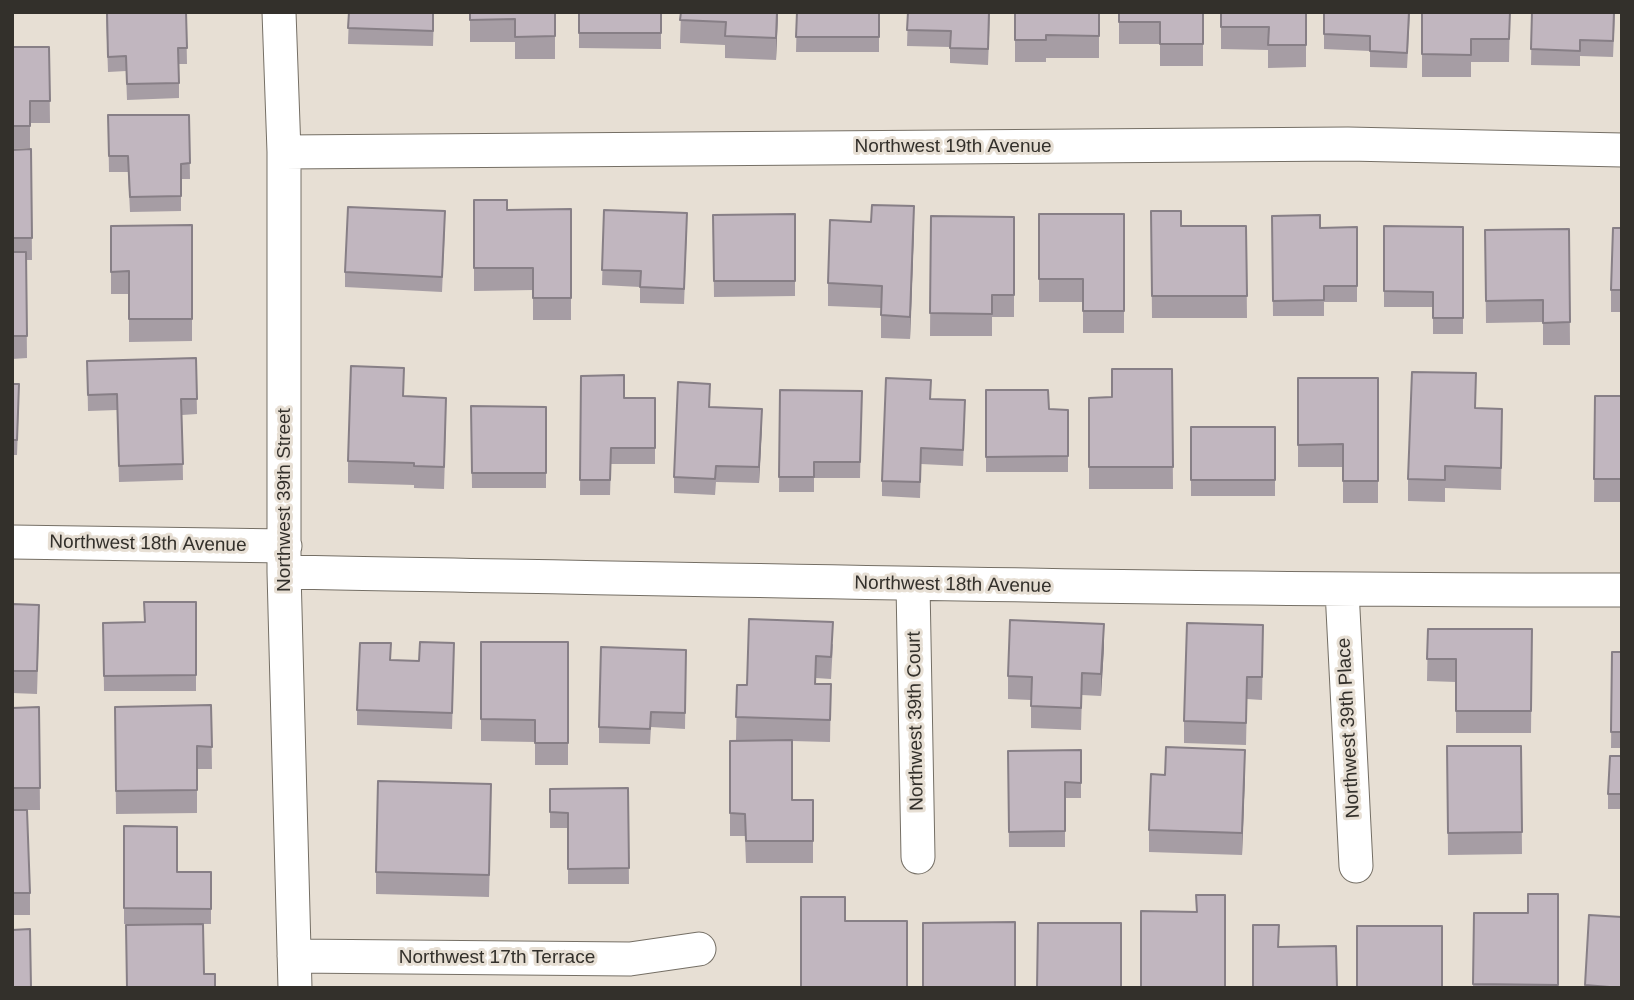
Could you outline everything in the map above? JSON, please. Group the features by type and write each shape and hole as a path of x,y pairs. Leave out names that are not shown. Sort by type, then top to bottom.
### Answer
{"street":[{"name":"Northwest 39th Street","path":"279,12 284,152 284,559 295,972"},
{"name":"Northwest 19th Avenue","path":"284,152 1334,144 1622,150"},
{"name":"Northwest 18th Avenue","path":"12,542 284,559 913,584 1342,590 1622,590"},
{"name":"Northwest 39th Court","path":"913,584 918,857"},
{"name":"Northwest 39th Place","path":"1342,590 1356,866"},
{"name":"Northwest 17th Terrace","path":"295,972 630,959 699,949"}],"building":[{"path":"107,12 186,12 187,48 178,48 179,83 127,84 126,56 108,57"},
{"path":"349,12 433,12 433,31 348,28"},
{"path":"470,12 555,12 555,36 515,37 515,19 470,20"},
{"path":"579,12 661,12 661,33 579,33"},
{"path":"681,12 777,12 776,38 725,36 726,22 680,20"},
{"path":"797,12 879,12 879,37 796,37"},
{"path":"908,12 989,12 988,49 950,48 951,31 907,30"},
{"path":"1015,12 1099,12 1099,36 1046,35 1046,40 1015,40"},
{"path":"1119,12 1203,12 1203,44 1160,44 1160,22 1119,22"},
{"path":"1221,12 1306,12 1306,45 1268,45 1269,27 1221,27"},
{"path":"1324,12 1409,12 1407,53 1370,51 1370,36 1324,34"},
{"path":"1422,12 1510,12 1509,39 1471,39 1471,55 1422,54"},
{"path":"1532,12 1614,12 1613,41 1580,40 1580,51 1531,49"},
{"path":"12,47 49,47 50,101 30,101 30,126 12,126"},
{"path":"108,115 189,115 190,163 181,164 181,196 130,197 128,156 109,156"},
{"path":"31,149 32,238 12,238 12,150"},
{"path":"474,200 507,200 507,210 571,209 571,298 533,298 533,268 474,268"},
{"path":"872,205 914,206 910,317 881,315 882,286 828,283 830,220 871,222"},
{"path":"348,207 445,211 442,277 345,272"},
{"path":"604,210 687,213 684,289 640,287 641,271 602,270"},
{"path":"1151,211 1181,211 1181,226 1246,226 1247,296 1152,296"},
{"path":"795,214 795,281 714,281 713,215"},
{"path":"1039,214 1124,214 1124,311 1083,311 1083,279 1039,279"},
{"path":"1320,215 1320,228 1357,227 1357,286 1324,286 1324,300 1273,301 1272,216"},
{"path":"931,216 1014,217 1014,295 992,295 992,314 930,313"},
{"path":"192,225 192,319 129,319 129,271 111,272 111,226"},
{"path":"1384,226 1463,227 1463,318 1433,318 1433,292 1384,291"},
{"path":"1613,228 1622,228 1622,290 1611,290"},
{"path":"1569,229 1570,322 1543,323 1543,300 1486,301 1485,230"},
{"path":"12,252 26,252 27,336 12,336"},
{"path":"196,358 197,399 181,399 183,464 119,466 117,394 88,395 87,361"},
{"path":"351,366 404,368 403,396 446,398 444,467 414,466 414,463 348,461"},
{"path":"1112,369 1172,369 1173,467 1089,467 1089,398 1112,397"},
{"path":"1412,372 1476,373 1475,408 1502,409 1501,468 1445,466 1445,480 1408,479"},
{"path":"624,375 624,398 655,398 655,448 611,448 610,480 580,480 581,376"},
{"path":"886,378 931,380 930,399 965,400 963,450 921,448 920,482 882,481"},
{"path":"1298,378 1378,378 1378,481 1343,481 1343,444 1298,445"},
{"path":"678,382 710,384 709,407 762,409 759,467 716,466 715,479 674,477"},
{"path":"12,384 19,384 17,440 12,440"},
{"path":"780,390 862,391 860,462 814,462 814,477 779,477"},
{"path":"986,390 1048,390 1049,409 1068,410 1068,456 986,457"},
{"path":"1595,396 1622,396 1622,479 1594,479"},
{"path":"471,406 546,407 546,473 472,473"},
{"path":"1191,427 1275,427 1275,480 1191,480"},
{"path":"144,602 196,602 196,675 104,676 103,623 145,622"},
{"path":"12,604 39,605 37,671 12,671"},
{"path":"749,619 833,622 831,657 816,656 815,684 831,684 830,720 736,717 737,685 747,685"},
{"path":"1010,620 1104,624 1101,674 1082,673 1081,708 1031,706 1032,677 1008,676"},
{"path":"1187,623 1263,625 1262,677 1247,677 1246,723 1184,721"},
{"path":"1428,629 1532,629 1531,711 1456,711 1456,659 1427,659"},
{"path":"420,642 454,643 452,713 357,710 360,643 391,643 390,660 419,661"},
{"path":"481,642 568,642 568,743 535,743 535,720 481,719"},
{"path":"601,647 686,650 685,713 651,712 650,729 599,727"},
{"path":"1612,652 1622,652 1622,732 1611,732"},
{"path":"211,705 212,747 197,746 197,790 116,791 115,707"},
{"path":"39,707 40,788 12,788 12,708"},
{"path":"792,740 792,800 813,800 813,841 746,841 745,814 730,813 730,741"},
{"path":"1447,746 1521,746 1522,832 1448,833"},
{"path":"1166,747 1245,750 1242,833 1149,830 1151,774 1165,775"},
{"path":"1081,750 1081,783 1065,782 1065,831 1009,832 1008,751"},
{"path":"1610,756 1622,756 1622,794 1608,794"},
{"path":"378,781 491,784 489,875 376,872"},
{"path":"628,788 629,868 568,869 568,813 550,812 550,789"},
{"path":"12,810 27,810 30,893 12,893"},
{"path":"124,826 177,827 177,872 211,872 211,909 124,908"},
{"path":"1528,894 1558,894 1558,985 1473,984 1474,913 1528,913"},
{"path":"1196,895 1225,895 1225,988 1141,988 1141,911 1197,912"},
{"path":"801,897 845,897 845,921 907,921 907,988 801,988"},
{"path":"1589,915 1622,917 1622,988 1585,985"},
{"path":"1015,922 1015,988 923,988 923,923"},
{"path":"1038,923 1121,923 1121,988 1037,988"},
{"path":"203,924 204,974 215,974 215,988 127,988 126,925"},
{"path":"1253,925 1279,925 1278,947 1336,946 1337,988 1253,988"},
{"path":"1357,926 1442,926 1442,988 1357,988"},
{"path":"30,929 31,988 12,988 12,930"}]}
